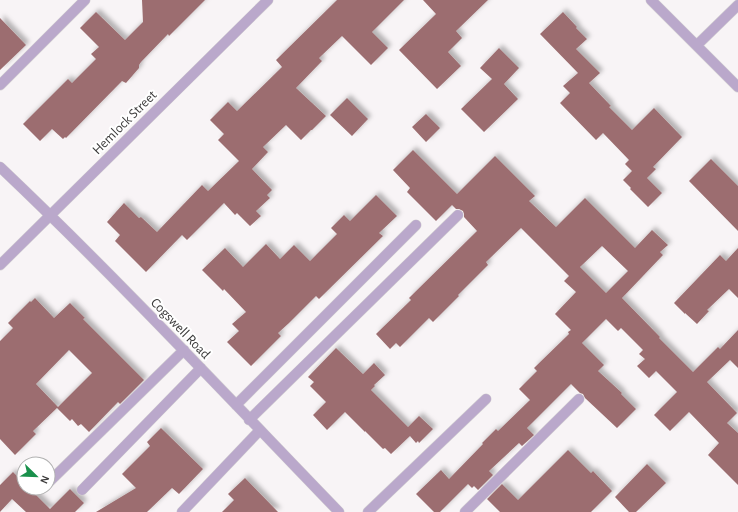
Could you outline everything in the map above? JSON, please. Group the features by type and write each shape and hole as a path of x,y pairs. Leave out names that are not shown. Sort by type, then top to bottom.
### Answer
{"street":[{"path":"0,85 85,0"},
{"name":"Hemlock Street","path":"0,265 268,0"},
{"path":"651,0 738,87"},
{"path":"697,45 738,5"},
{"name":"Cogswell Road","path":"0,167 50,215 184,350 339,512"},
{"path":"250,420 458,215"},
{"path":"236,405 416,225"},
{"path":"56,476 184,350"},
{"path":"82,490 201,368"},
{"path":"368,512 486,399"},
{"path":"465,512 579,399"},
{"path":"182,512 260,430"}],"building":[{"path":"142,0 205,0 169,36 168,34 141,62 139,68 126,83 122,81 66,138 65,137 63,139 52,129 40,141 23,124 68,79 72,83 96,59 91,54 99,47 80,28 96,12 125,40 143,22"},
{"path":"337,0 404,0 372,32 388,48 371,65 342,36 319,58 322,61 296,88 326,116 301,140 286,125 263,147 268,152 252,169 272,190 267,195 270,198 256,211 261,216 250,226 237,213 235,215 224,203 187,240 182,235 146,272 115,241 120,235 107,222 124,203 139,218 141,217 157,232 202,185 208,191 239,161 218,140 224,134 210,120 228,102 237,111 282,67 276,60"},
{"path":"423,0 488,0 456,31 462,38 448,52 461,66 437,89 399,50 436,14"},
{"path":"563,12 587,39 576,49 600,73 589,83 611,106 609,107 632,130 654,108 682,137 653,167 656,169 647,178 662,193 648,207 623,180 632,171 625,164 629,160 603,133 596,140 560,103 570,93 563,86 578,73 540,34"},
{"path":"0,18 26,45 0,70"},
{"path":"499,48 519,68 504,84 518,99 484,132 461,109 492,79 480,68"},
{"path":"347,98 368,119 352,136 330,115"},
{"path":"426,114 440,128 426,142 412,127"},
{"path":"413,150 457,194 495,156 535,196 529,201 556,227 585,198 635,248 652,230 668,245 660,252 663,255 622,298 693,372 718,347 720,349 738,330 738,368 730,360 707,382 737,413 727,423 738,433 738,485 708,455 719,443 689,412 670,431 654,415 677,392 656,371 649,378 637,366 645,359 639,354 643,350 621,328 618,331 606,319 582,343 604,365 598,371 622,393 621,394 636,409 617,428 571,384 527,428 534,435 522,446 519,443 489,471 493,475 478,490 474,486 472,488 468,484 440,512 434,512 416,494 441,470 449,479 496,429 498,431 530,400 519,389 537,371 534,368 569,334 568,332 571,330 555,314 576,292 564,281 569,276 521,228 486,262 488,265 433,322 429,318 400,347 396,343 390,349 376,334 411,300 409,298 477,231 464,217 463,211 456,209 452,205 436,221 407,192 410,188 393,170","holes":["602,246 628,271 606,293 580,267"]},
{"path":"711,159 738,186 738,231 689,181"},
{"path":"376,195 397,216 379,233 383,236 319,299 316,296 278,333 281,336 251,366 227,342 239,331 232,324 246,312 224,289 223,291 202,270 225,248 243,267 266,244 280,259 294,245 310,261 337,234 331,228 344,215 350,221"},
{"path":"738,248 738,298 729,289 707,310 709,311 697,324 674,303 720,255 726,261"},
{"path":"35,298 54,318 70,303 85,318 83,319 144,380 120,404 118,402 89,432 81,424 78,426 72,419 70,421 57,408 58,407 33,431 36,434 15,455 0,439 0,341 13,328 8,323","holes":["69,350 92,373 58,407 36,384"]},
{"path":"336,348 363,374 374,363 385,375 374,385 375,386 371,390 408,427 419,416 433,429 419,443 418,441 416,443 410,436 391,454 385,448 383,449 345,412 327,430 313,415 326,402 310,386 314,382 308,377"},
{"path":"161,428 203,469 179,494 172,488 147,512 96,512 136,488 122,474 150,446 147,442"},
{"path":"568,450 591,473 593,471 612,491 591,512 500,512 487,499 502,484 518,500"},
{"path":"647,464 666,483 636,512 629,512 615,497"},
{"path":"13,472 16,475 16,496 37,496 50,509 70,489 84,503 75,512 26,512 12,499 0,512 0,485"},
{"path":"245,478 278,512 222,512 234,500 228,494"}]}
